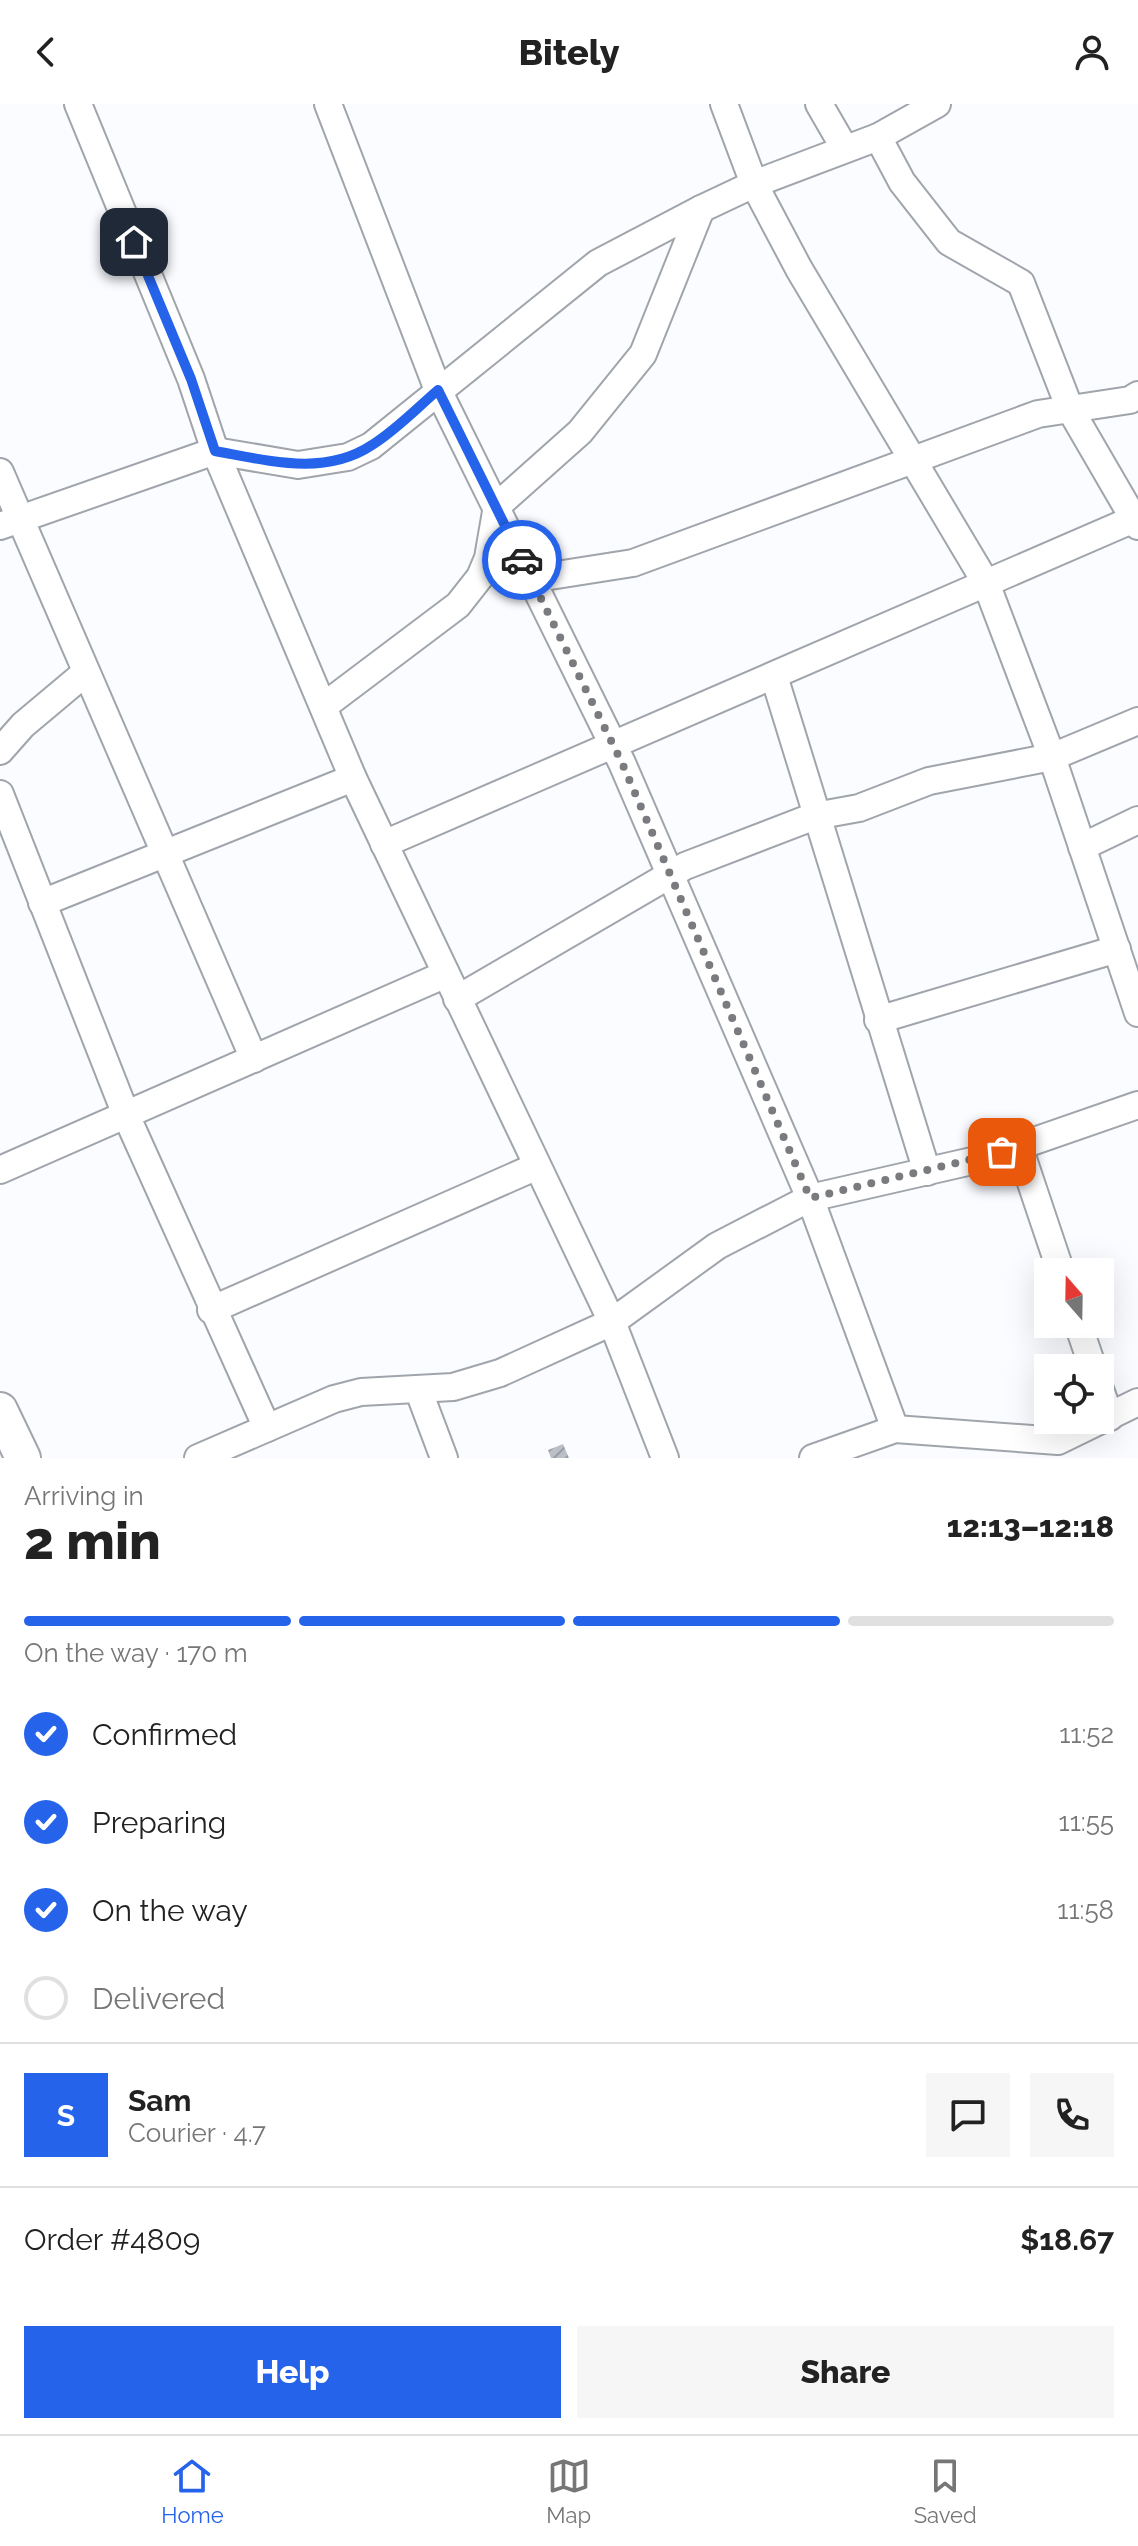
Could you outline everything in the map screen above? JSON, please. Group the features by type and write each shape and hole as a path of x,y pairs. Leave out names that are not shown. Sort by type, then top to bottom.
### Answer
{"street":[{"path":"78,104 191,379 215,451 353,778 535,1167 612,1322 665,1458"},
{"path":"328,104 438,390 614,746 810,1198 895,1429"},
{"path":"724,104 754,184 799,269 911,462 986,583 1052,757 1138,1013"},
{"path":"819,104 845,149"},
{"path":"10,522 215,451 298,465 348,457 371,446 598,263 754,184 878,137 937,104"},
{"path":"384,844 986,583 1136,523 1070,409 1021,283 949,242 902,182 878,137"},
{"path":"324,706 458,605 484,567 497,506 580,432 643,354 701,209"},
{"path":"531,579 633,563 1038,414 1130,400 1138,395"},
{"path":"0,472 10,522 85,673 254,1059"},
{"path":"0,751 23,725 85,673"},
{"path":"774,676 927,1172"},
{"path":"457,999 669,873 815,816 859,808 929,781 1052,757 1138,721"},
{"path":"42,903 353,778"},
{"path":"0,794 126,1115 211,1310 267,1428"},
{"path":"1082,847 1138,820"},
{"path":"878,1020 1117,949"},
{"path":"0,1170 446,974"},
{"path":"198,1458 334,1399 361,1392 479,1381 612,1322 717,1246 810,1198 927,1172 1019,1147 1138,1105"},
{"path":"1019,1147 1056,1258"},
{"path":"211,1310 535,1167"},
{"path":"418,1389 444,1458"},
{"path":"1114,1415 1138,1402"},
{"path":"0,1410 23,1458"},
{"path":"813,1458 895,1429 1061,1450 1085,1434"}],"building":[{"path":"563,1444 569,1458 551,1458 548,1450"}],"way so far":[{"path":"522,560 622,763 810,1198 1002,1152"}],"route":[{"path":"134,242 191,379 215,451 298,465 348,457 371,446 438,390 522,560"}]}
